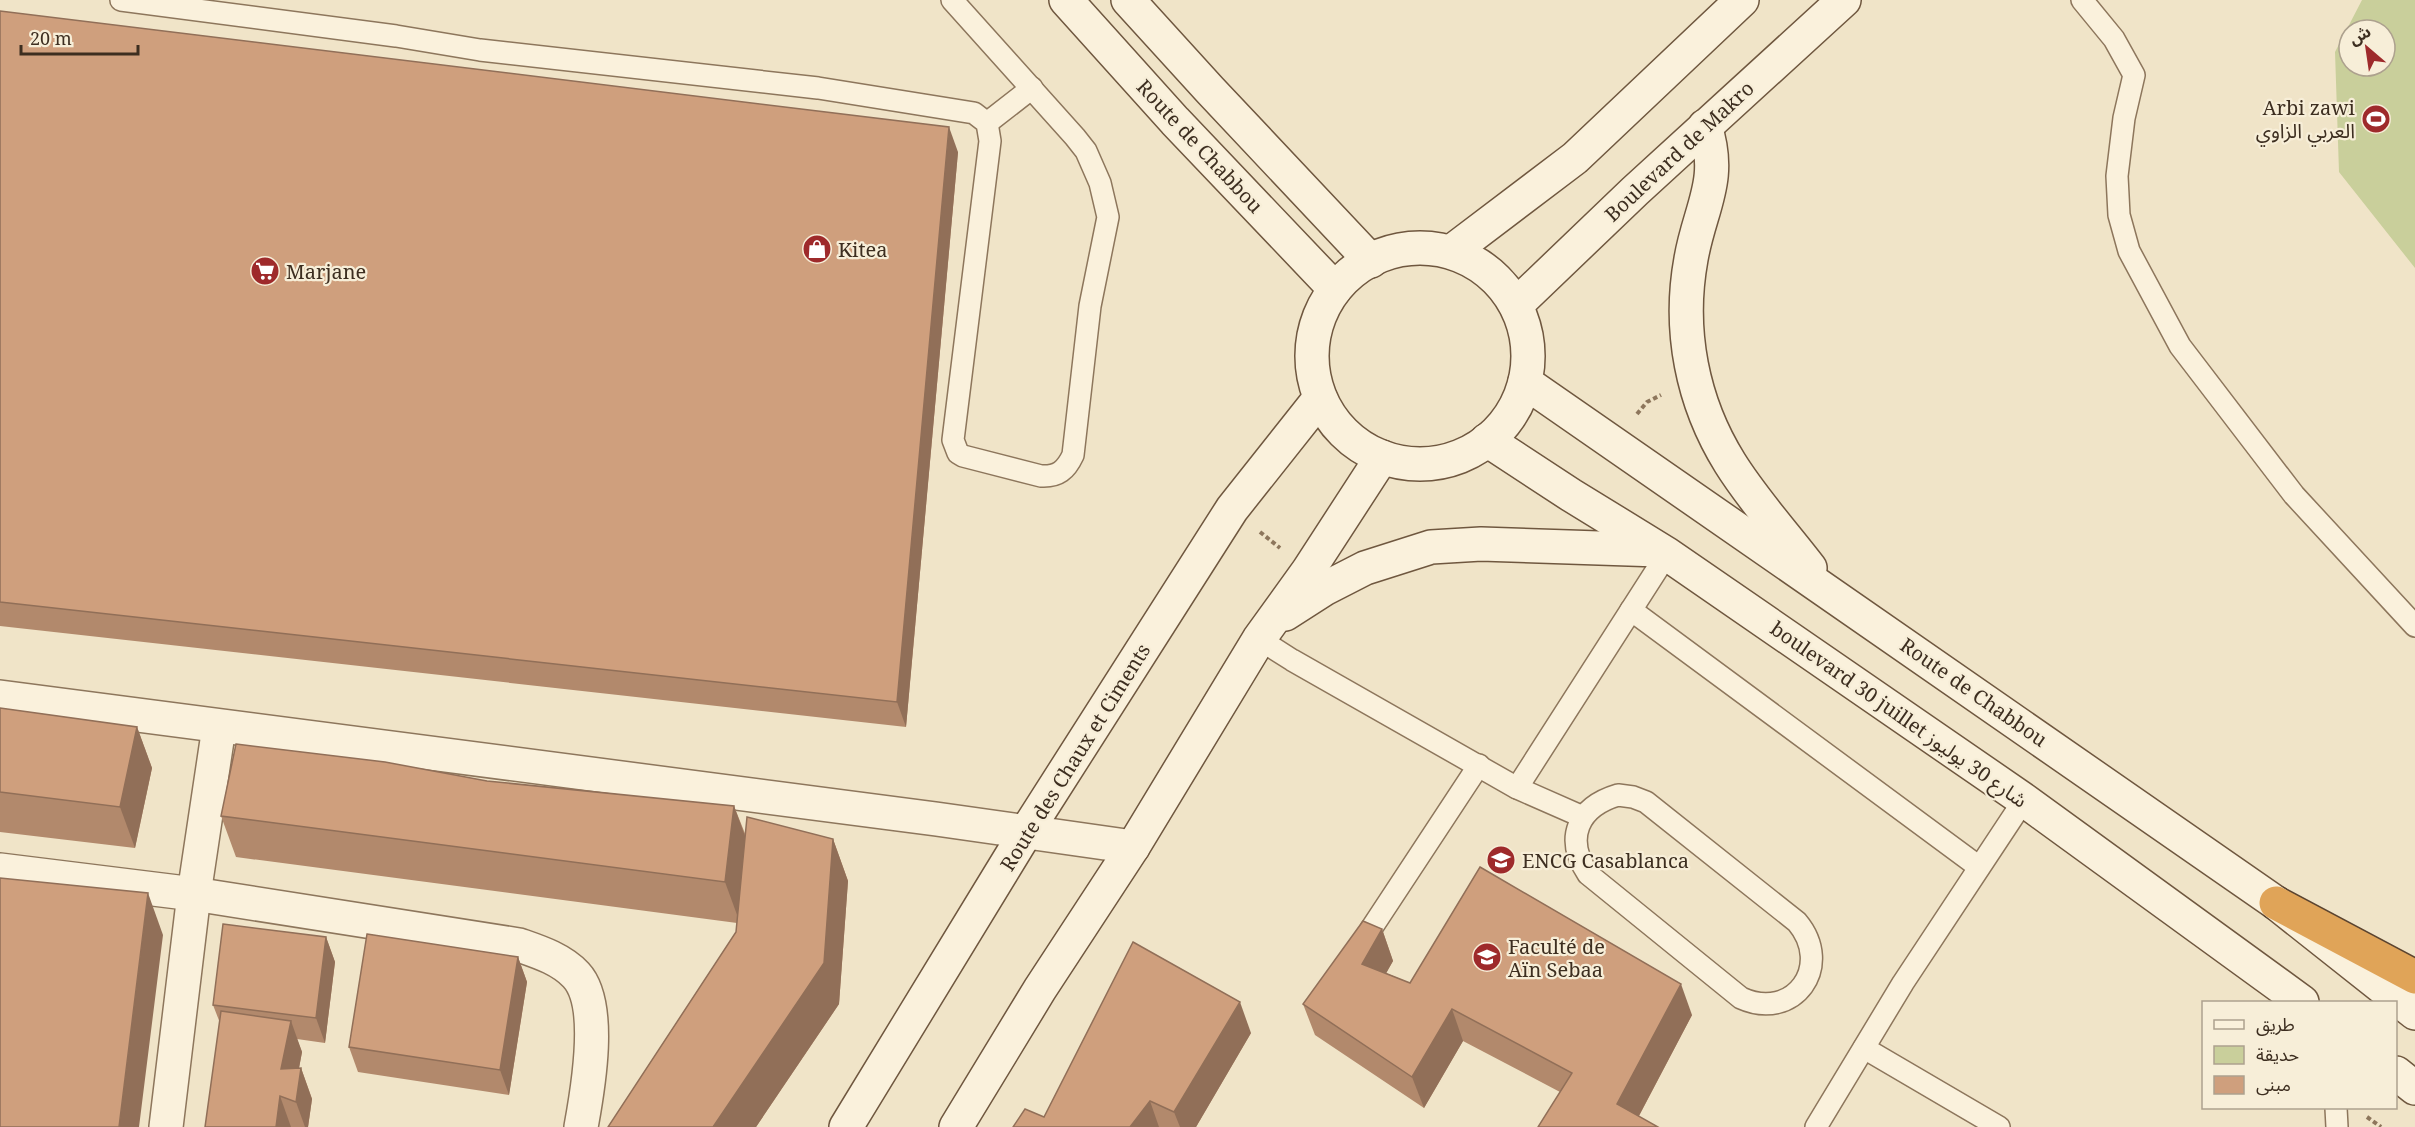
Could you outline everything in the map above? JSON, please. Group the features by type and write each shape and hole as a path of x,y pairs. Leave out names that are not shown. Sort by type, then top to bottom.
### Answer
{"highway":[{"path":"2276,903 2415,977"}],"street":[{"name":"Route de Chabbou","path":"1066,0 1175,121 1335,289"},
{"path":"1128,0 1371,261"},
{"path":"1451,252 1575,158 1742,0"},
{"name":"Boulevard de Makro","path":"1516,305 1705,126 1844,0"},
{"path":"1705,126 1710,143 1713,178 1692,250 1686,301 1688,344 1694,378 1715,437 1731,465 1830,593"},
{"path":"1427,248 1451,252 1467,258 1495,277 1516,305 1524,325 1528,346 1525,382 1515,408 1502,425 1487,441 1467,455 1437,462 1404,462 1382,457 1362,447 1345,434 1331,417 1320,398 1313,375 1312,350 1316,327 1325,303 1335,289 1357,267 1371,261 1403,249 1427,248"},
{"name":"Route de Chabbou","path":"1525,382 2276,903 2415,1013"},
{"name":"Route des Chaux et Ciments","path":"846,1127 1026,832 1232,509 1320,398"},
{"name":"boulevard 30 juillet شارع 30 يوليوز","path":"1487,441 1664,552 2024,800 2301,1001"},
{"path":"956,1127 1040,989 1133,847 1264,632 1308,571 1382,457"},
{"path":"1264,632 1309,597 1350,575 1390,559 1431,547 1481,544 1664,552"},
{"path":"0,697 1133,847"},
{"path":"166,1127 194,894 219,727"},
{"path":"0,870 194,894 519,945 543,953 563,964 585,987 591,1019 591,1043 581,1127"},
{"path":"2397,1074 2415,1088"}],"lane":[{"path":"121,0 238,7 480,50 818,88 974,113 987,123 990,141 953,440 958,453 969,459 1041,477 1051,477 1059,474 1068,466 1073,455 1090,306 1107,217 1100,183 1086,151 952,0"},
{"path":"2082,0 2114,39 2134,75 2124,118 2117,176 2119,215 2129,251 2180,346 2294,495 2415,626"},
{"path":"987,123 1032,88"},
{"path":"1517,788 1631,610 1664,552"},
{"path":"1631,610 1979,867"},
{"path":"1264,632 1292,660 1517,788 1583,817"},
{"path":"1371,929 1479,765"},
{"path":"1618,795 1633,796 1646,802 1797,922 1806,932 1813,959 1810,973 1803,985 1781,1002 1754,1003 1741,998 1588,874 1580,862 1576,847 1577,832 1583,817 1605,799 1618,795"},
{"path":"1816,1127 1903,983 2024,800"},
{"path":"1864,1048 1999,1127"},
{"path":"2336,1109 2337,1127"}],"green space":[{"name":"Arbi zawi العربي الزاوي","path":"2362,0 2415,0 2415,268 2339,172 2335,52 2337,48 2337,78 2397,78 2397,18 2353,18"}],"building":[{"path":"0,11 949,127 897,702 0,602"},
{"path":"0,708 137,727 120,807 0,792"},
{"path":"236,744 385,762 487,781 734,806 725,882 221,816"},
{"path":"747,817 833,839 824,963 713,1127 608,1127 736,932"},
{"path":"1480,867 1681,984 1617,1104 1658,1127 1538,1127 1572,1073 1452,1009 1412,1077 1303,1004 1363,921 1382,929 1362,964 1410,983"},
{"path":"0,878 148,893 119,1127 0,1127"},
{"path":"223,924 326,937 316,1018 213,1005"},
{"path":"367,934 518,957 500,1070 349,1047"},
{"path":"1133,942 1240,1002 1174,1112 1150,1101 1130,1127 1013,1127 1025,1109 1044,1117"},
{"path":"221,1011 291,1021 281,1069 301,1068 296,1102 280,1096 276,1127 205,1127"}],"place":[{"name":"Arbi zawi العربي الزاوي","path":"2376,119"},
{"name":"Kitea","path":"817,249"},
{"name":"Marjane","path":"265,271"},
{"name":"ENCG Casablanca","path":"1501,860"},
{"name":"Faculté de Aïn Sebaa","path":"1487,957"}]}
